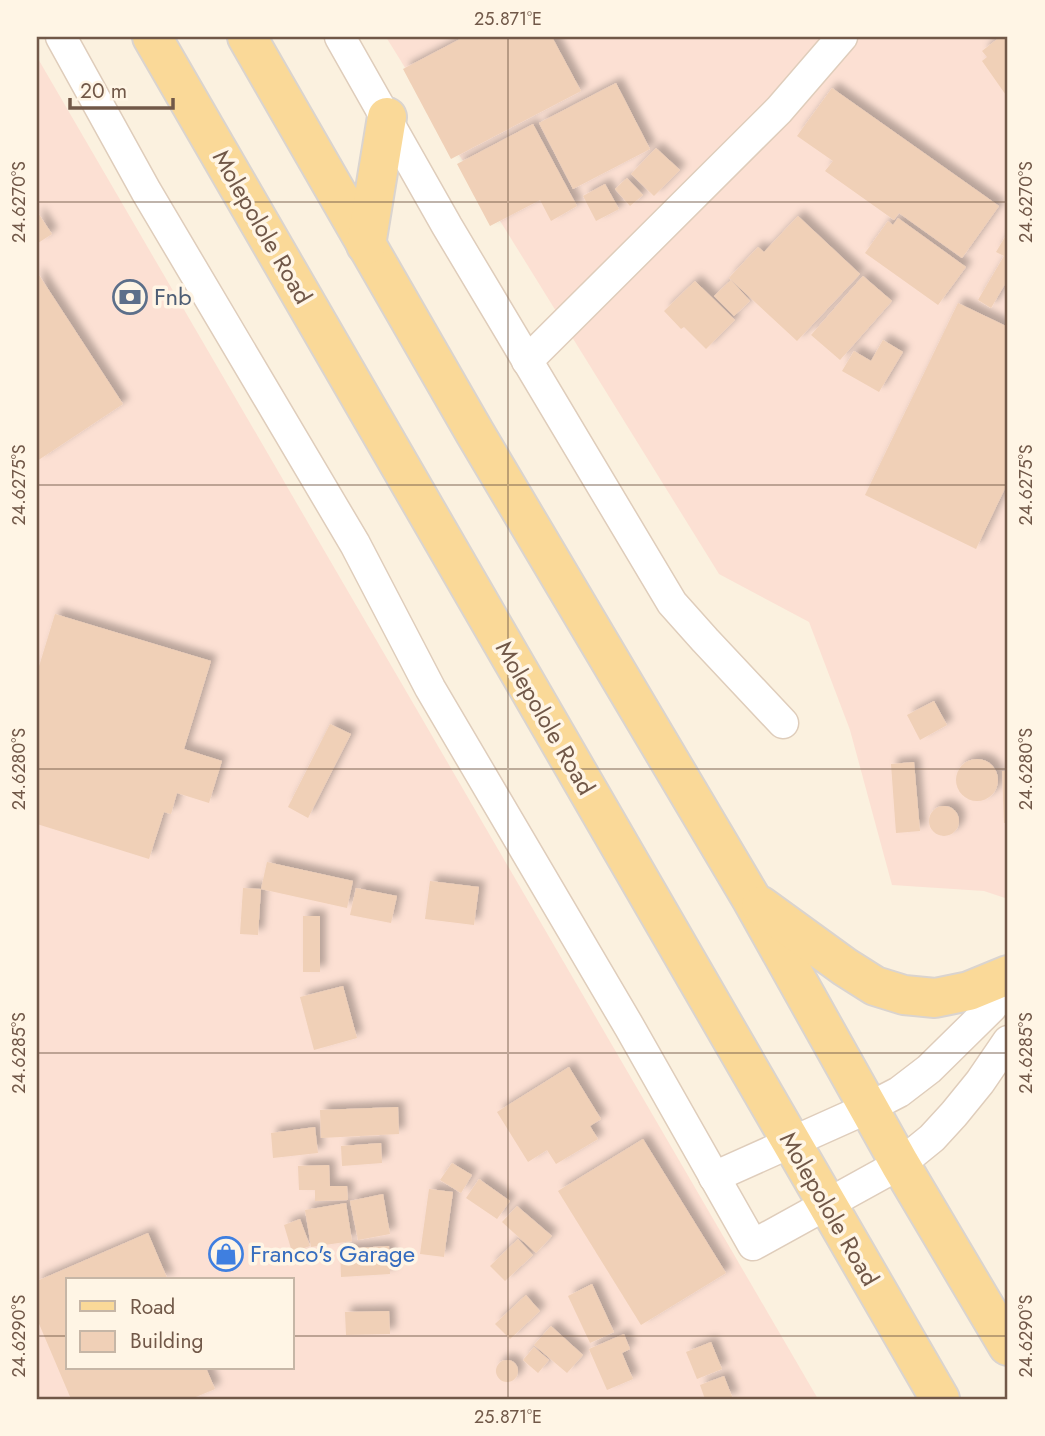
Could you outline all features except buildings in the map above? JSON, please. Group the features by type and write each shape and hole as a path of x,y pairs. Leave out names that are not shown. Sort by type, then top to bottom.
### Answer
{"main road":[{"name":"Molepolole Road","path":"152,37 940,1399"},
{"path":"247,37 482,445 751,898 900,1164 1008,1346"},
{"path":"366,245 387,117"},
{"path":"751,898 874,986 904,995 935,998 947,996 969,991 1008,975"}],"street":[{"path":"61,37 146,191 355,544 430,688 630,1028 753,1245 900,1164 932,1138 954,1114 1008,1041"},
{"path":"340,37 447,226 672,603 783,723"},
{"path":"527,361 779,110 842,37"},
{"path":"714,1177 791,1144 899,1092 929,1069 992,1007 1008,987"}],"shaded area":[{"path":"386,37 1008,37 1008,899 984,891 892,885 850,730 809,622 719,574"},
{"path":"37,57 818,1399 37,1399"}],"place":[{"name":"Fnb","path":"130,297"},
{"name":"Franco's Garage","path":"226,1254"}]}
